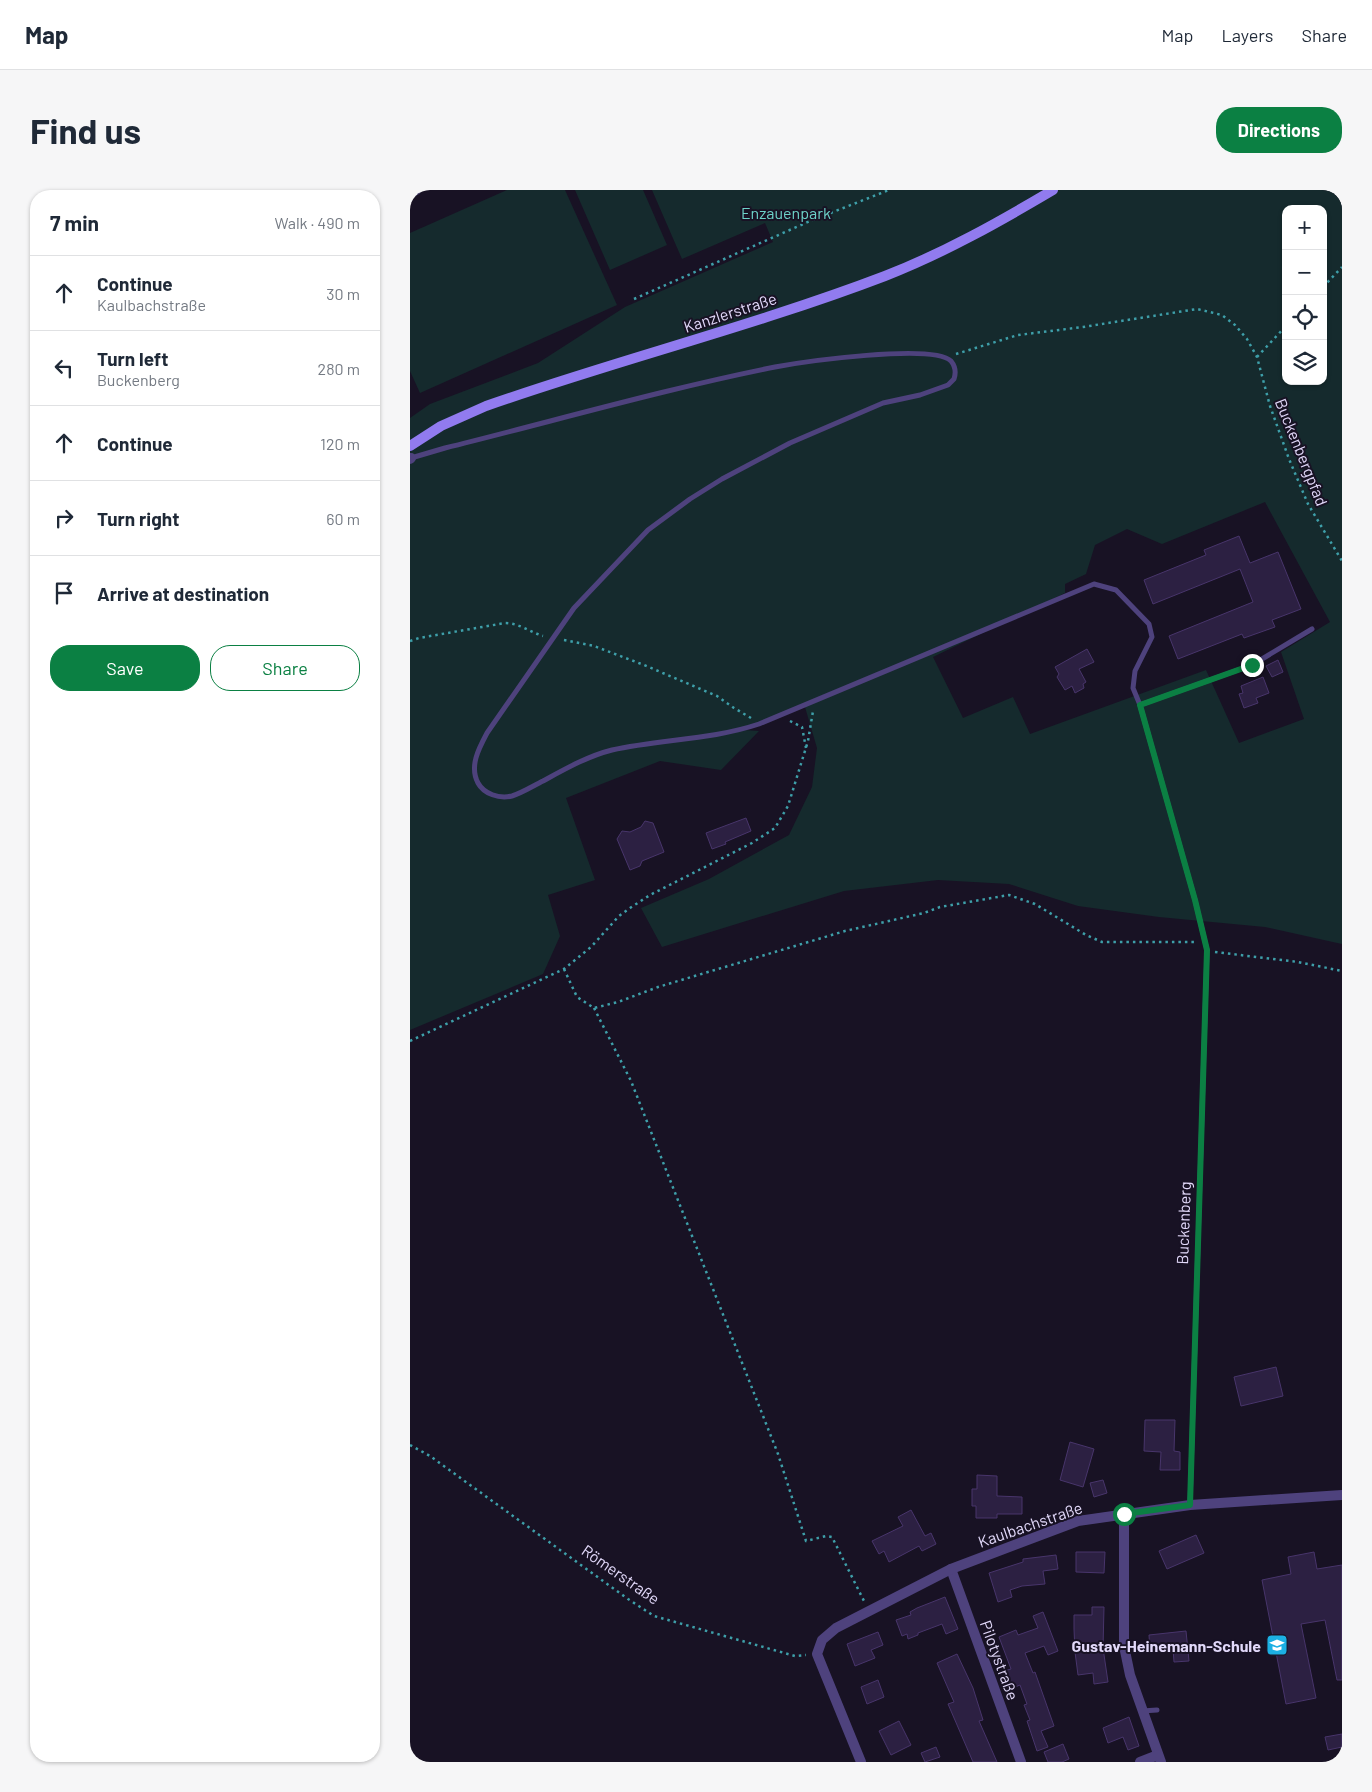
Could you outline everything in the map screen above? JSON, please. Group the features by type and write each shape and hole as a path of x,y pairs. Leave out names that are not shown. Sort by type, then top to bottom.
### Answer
{"main road":[{"name":"Kanzlerstraße","path":"410,446 441,426 486,406 829,296 885,276 957,244 1053,190"}],"street":[{"path":"410,193 416,190"},
{"name":"Kaulbachstraße","path":"817,1654 822,1640 836,1628 950,1569 1078,1521 1190,1505 1342,1495"},
{"path":"1124,1514 1124,1646 1130,1675 1141,1711 1159,1759 1140,1762"},
{"name":"Pilotystraße","path":"950,1569 1022,1762"},
{"path":"817,1654 861,1762"}],"lane":[{"path":"411,459 444,448 775,367 901,353 927,354 945,358"},
{"name":"Buckenberg","path":"945,358 953,365 956,374 948,385 920,395 883,403 790,443 740,468 690,499 648,530 574,608 487,732 479,746 475,764 476,779 480,786 490,794 506,797 513,796 573,765 612,750 708,737 741,730 813,702 1094,584 1116,590 1149,624 1152,637 1135,671 1133,688 1140,705 1207,950 1190,1505"},
{"path":"1140,705 1252,665 1312,629"},
{"path":"1141,1711 1157,1710"}],"path":[{"path":"634,299 810,221 889,190"},
{"path":"1327,283 1342,267"},
{"name":"Buckenbergpfad","path":"945,358 1018,335 1197,309 1222,315 1236,325 1247,339 1257,357 1270,406 1308,504 1342,561"},
{"path":"1257,357 1282,330"},
{"path":"410,641 505,623 516,624 536,634 594,646 644,665 673,679 717,696 761,723"},
{"path":"410,1041 564,969 591,947 619,916 630,908 650,895 752,843 775,828 788,806 806,749 813,716 813,702"},
{"path":"788,720 802,727 806,749"},
{"path":"594,1008 846,930 924,913 940,907 1009,895 1035,904 1086,935 1102,942 1206,942"},
{"path":"1207,950 1298,962 1342,971"},
{"path":"564,969 577,998 594,1008 632,1081 778,1454 806,1541 826,1536 832,1537 869,1612"},
{"name":"Römerstraße","path":"410,1445 430,1456 654,1616 795,1656 817,1654"}],"green space":[{"path":"507,190 565,190 617,305 420,393 410,371 410,233"},
{"path":"575,190 643,190 667,245 610,270"},
{"name":"Enzauenpark","path":"652,190 1342,190 1342,944 1265,927 1159,917 1078,906 1009,884 938,880 844,891 662,947 641,908 709,879 789,835 812,787 817,748 805,707 743,730 759,731 721,770 660,761 566,798 595,880 548,895 560,936 543,974 410,1030 410,418 430,404 538,363 625,307 773,242 765,223 682,259","holes":["1265,502 1330,622 1281,652 1304,719 1239,743 1206,670 1030,734 1013,697 963,718 933,657 1065,593 1065,584 1086,574 1095,545 1127,529 1162,544"]}],"building":[{"path":"1239,536 1250,563 1278,552 1301,609 1272,620 1275,627 1244,638 1242,634 1178,659 1169,636 1253,602 1240,569 1153,604 1144,580 1206,555 1204,550"},
{"path":"1087,649 1094,662 1079,669 1086,682 1083,684 1084,688 1075,693 1072,686 1065,690 1057,677 1059,674 1055,667"},
{"path":"1278,660 1283,672 1272,677 1266,666"},
{"path":"1263,677 1269,693 1256,698 1258,703 1244,708 1239,694 1243,693 1241,686"},
{"path":"746,818 751,831 712,849 706,833"},
{"path":"645,821 653,823 664,852 642,861 640,866 630,870 617,839 622,831 630,832 641,827"},
{"path":"1276,1367 1283,1396 1241,1406 1234,1377"},
{"path":"1145,1420 1175,1420 1174,1451 1180,1452 1180,1470 1160,1470 1161,1452 1144,1451"},
{"path":"1070,1442 1094,1449 1083,1487 1060,1480"},
{"path":"977,1475 997,1476 997,1496 1022,1497 1022,1514 997,1514 997,1518 976,1518 976,1506 972,1506 972,1489 977,1489"},
{"path":"1103,1480 1107,1493 1094,1497 1090,1483"},
{"path":"911,1510 925,1536 931,1533 936,1544 922,1551 919,1546 889,1562 884,1551 879,1554 872,1541 903,1526 898,1517"},
{"path":"1196,1535 1204,1553 1167,1569 1159,1551"},
{"path":"1076,1552 1105,1552 1104,1573 1076,1572"},
{"path":"1314,1552 1317,1569 1342,1565 1342,1680 1337,1680 1325,1620 1301,1624 1316,1698 1286,1704 1262,1580 1291,1574 1288,1557"},
{"path":"1056,1555 1058,1569 1043,1571 1045,1584 1022,1586 1010,1590 1012,1597 998,1602 989,1573 1023,1562 1023,1559"},
{"path":"945,1597 958,1629 946,1634 942,1624 908,1639 907,1634 902,1636 896,1620 911,1615 910,1612 917,1608"},
{"path":"1092,1607 1104,1607 1103,1648 1108,1682 1094,1684 1093,1673 1078,1675 1074,1629 1074,1615 1092,1615"},
{"path":"1043,1612 1058,1651 1048,1655 1044,1646 1025,1653 1033,1673 1035,1672 1054,1726 1041,1731 1048,1747 1037,1751 1027,1721 1030,1720 1024,1705 1027,1704 1020,1685 1010,1689 1004,1671 1011,1669 999,1637 1016,1630 1018,1635 1038,1628 1033,1616"},
{"path":"1186,1631 1189,1661 1174,1662 1173,1649 1150,1651 1149,1635"},
{"path":"878,1632 883,1645 871,1650 875,1658 855,1666 847,1644"},
{"path":"957,1654 973,1688 983,1720 979,1721 997,1762 973,1762 948,1704 954,1702 937,1663"},
{"path":"878,1680 884,1697 867,1704 861,1687"},
{"path":"1129,1717 1139,1746 1128,1750 1123,1737 1108,1743 1103,1728"},
{"path":"899,1721 911,1745 891,1755 879,1731"},
{"path":"1342,1734 1342,1747 1328,1750 1325,1737"},
{"path":"1063,1744 1069,1759 1062,1762 1048,1762 1044,1752"},
{"path":"936,1747 940,1757 925,1762 921,1753"}],"place":[{"name":"Gustav-Heinemann-Schule","path":"1277,1645"}],"route":[{"path":"1124,1514 1190,1505 1207,950 1195,900 1140,705 1252,665"}]}
